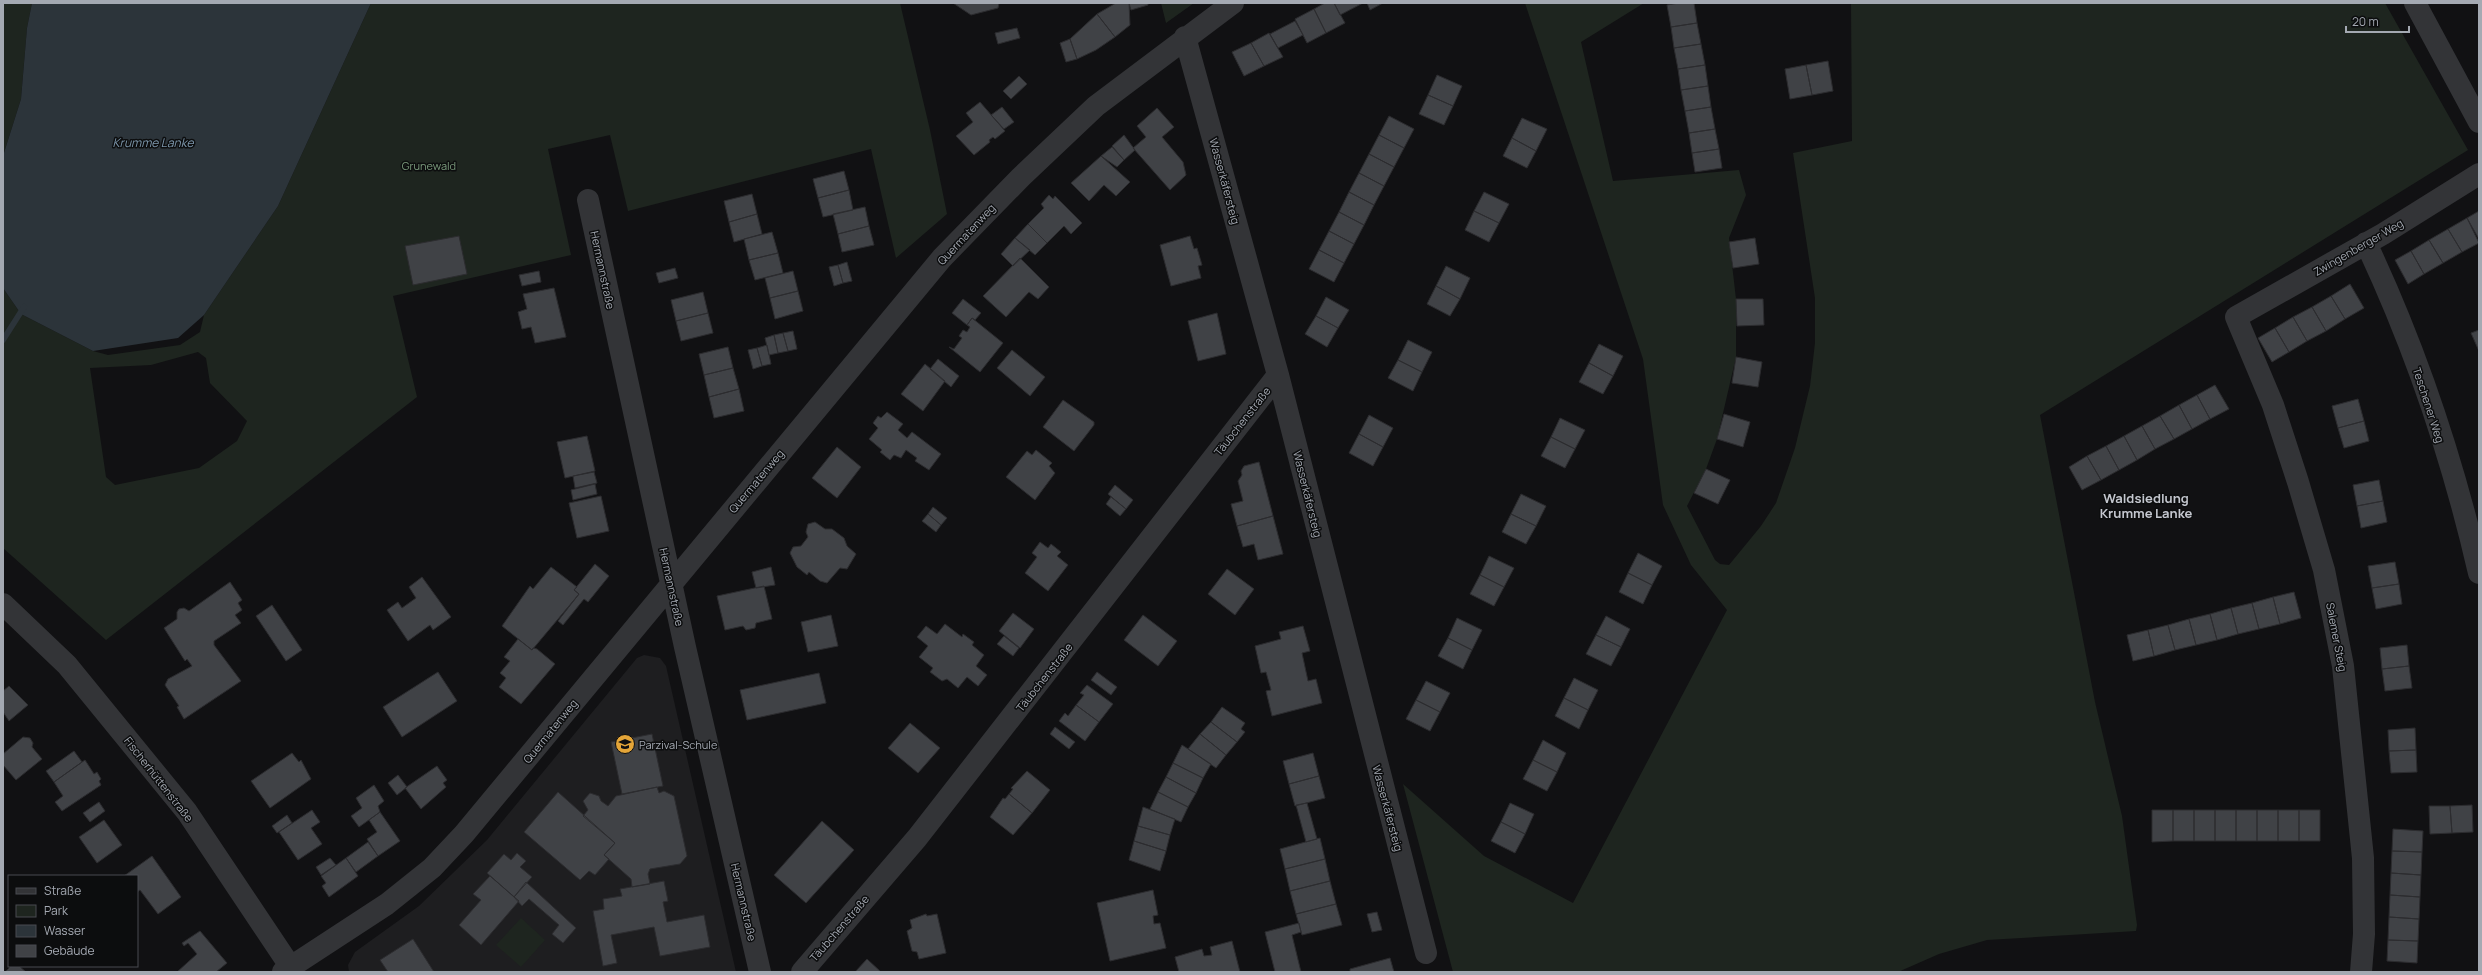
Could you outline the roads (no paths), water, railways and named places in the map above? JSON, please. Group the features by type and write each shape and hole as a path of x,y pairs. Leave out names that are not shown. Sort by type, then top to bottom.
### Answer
{"street":[{"name":"Quermatenweg","path":"289,970 387,904 432,868 464,834 942,258 1021,177 1096,106 1185,37 1233,3"},
{"path":"2415,3 2479,122"},
{"name":"Wasserkäfersteig","path":"1185,37 1278,375 1426,953"},
{"name":"Zwingenberger Weg","path":"2236,317 2366,242 2479,174"},
{"name":"Hermannstraße","path":"588,200 671,583 760,972"},
{"name":"Teschener Weg","path":"2366,242 2394,302 2414,358 2465,512 2479,573"},
{"name":"Salemer Steig","path":"2236,317 2273,405 2298,482 2324,570 2343,666 2363,858 2364,934 2361,972"},
{"name":"Täubchenstraße","path":"802,972 917,838 1278,375"},
{"name":"Fischerhüttenstraße","path":"3,604 68,665 187,812 289,970"}],"water":[{"name":"Krumme Lanke","path":"32,3 371,3 278,206 204,315 178,338 93,351 21,314 3,288 3,156 21,99 27,28"}],"waterway":[{"path":"3,340 24,307"}],"place":[{"name":"Parzival-Schule","path":"625,744"}],"district":[{"name":"Waldsiedlung Krumme Lanke","path":"2146,506"}],"park label":[{"name":"Grunewald","path":"429,165"}]}
